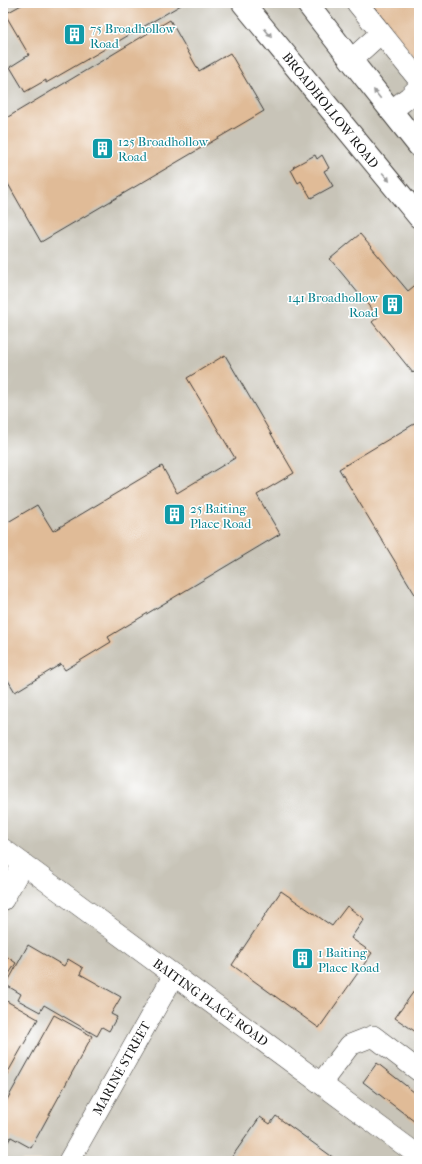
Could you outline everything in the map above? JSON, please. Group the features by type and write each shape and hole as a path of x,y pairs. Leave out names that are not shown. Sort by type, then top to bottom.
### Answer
{"main road":[{"name":"BROADHOLLOW ROAD","path":"243,3 419,217"},
{"path":"313,6 351,60 419,146"}],"street":[{"path":"357,3 419,80"},
{"path":"351,60 381,34"},
{"path":"391,111 419,87"},
{"name":"BAITING PLACE ROAD","path":"3,849 419,1156"},
{"path":"3,900 23,864"},
{"name":"MARINE STREET","path":"69,1161 174,975"},
{"path":"321,1083 350,1045 373,1036 419,1071"}],"shaded area":[{"path":"3,3 419,3 419,1161 3,1161"}],"building":[{"name":"75 Broadhollow Road","path":"25,3 179,3 181,5 46,83 46,80 25,92 10,67 29,55 5,14"},
{"path":"371,3 419,3 419,65"},
{"name":"125 Broadhollow Road","path":"170,20 199,71 230,53 264,111 41,242 3,175 3,120"},
{"path":"315,155 317,159 322,155 329,168 324,171 333,186 311,198 301,181 298,183 291,170 294,168 293,167"},
{"name":"141 Broadhollow Road","path":"360,234 408,291 419,282 419,367 413,373 372,322 378,317 330,259"},
{"name":"25 Baiting Place Road","path":"225,355 294,473 257,495 280,534 108,637 111,642 65,670 61,664 15,692 3,672 3,525 37,505 53,531 162,466 177,493 235,458 187,378"},
{"path":"419,421 419,594 416,596 339,469"},
{"name":"1 Baiting Place Road","path":"281,891 332,926 347,906 364,919 351,938 372,953 319,1028 232,965"},
{"path":"28,945 64,966 68,959 83,968 80,974 121,997 111,1014 117,1017 109,1031 102,1027 97,1036 44,1005 40,1012 18,1000 21,994 6,985"},
{"path":"3,954 16,963 3,983"},
{"path":"419,984 419,1034 395,1018"},
{"path":"3,999 38,1019 3,1081"},
{"path":"54,1015 92,1036 31,1148 11,1137 6,1145 3,1144 3,1107"},
{"path":"377,1063 419,1096 419,1125 363,1082"},
{"path":"276,1116 338,1161 229,1161 260,1117 270,1124"}],"place":[{"name":"75 Broadhollow Road","path":"74,35"},
{"name":"125 Broadhollow Road","path":"102,148"},
{"name":"141 Broadhollow Road","path":"393,304"},
{"name":"25 Baiting Place Road","path":"174,515"},
{"name":"1 Baiting Place Road","path":"302,959"}]}
